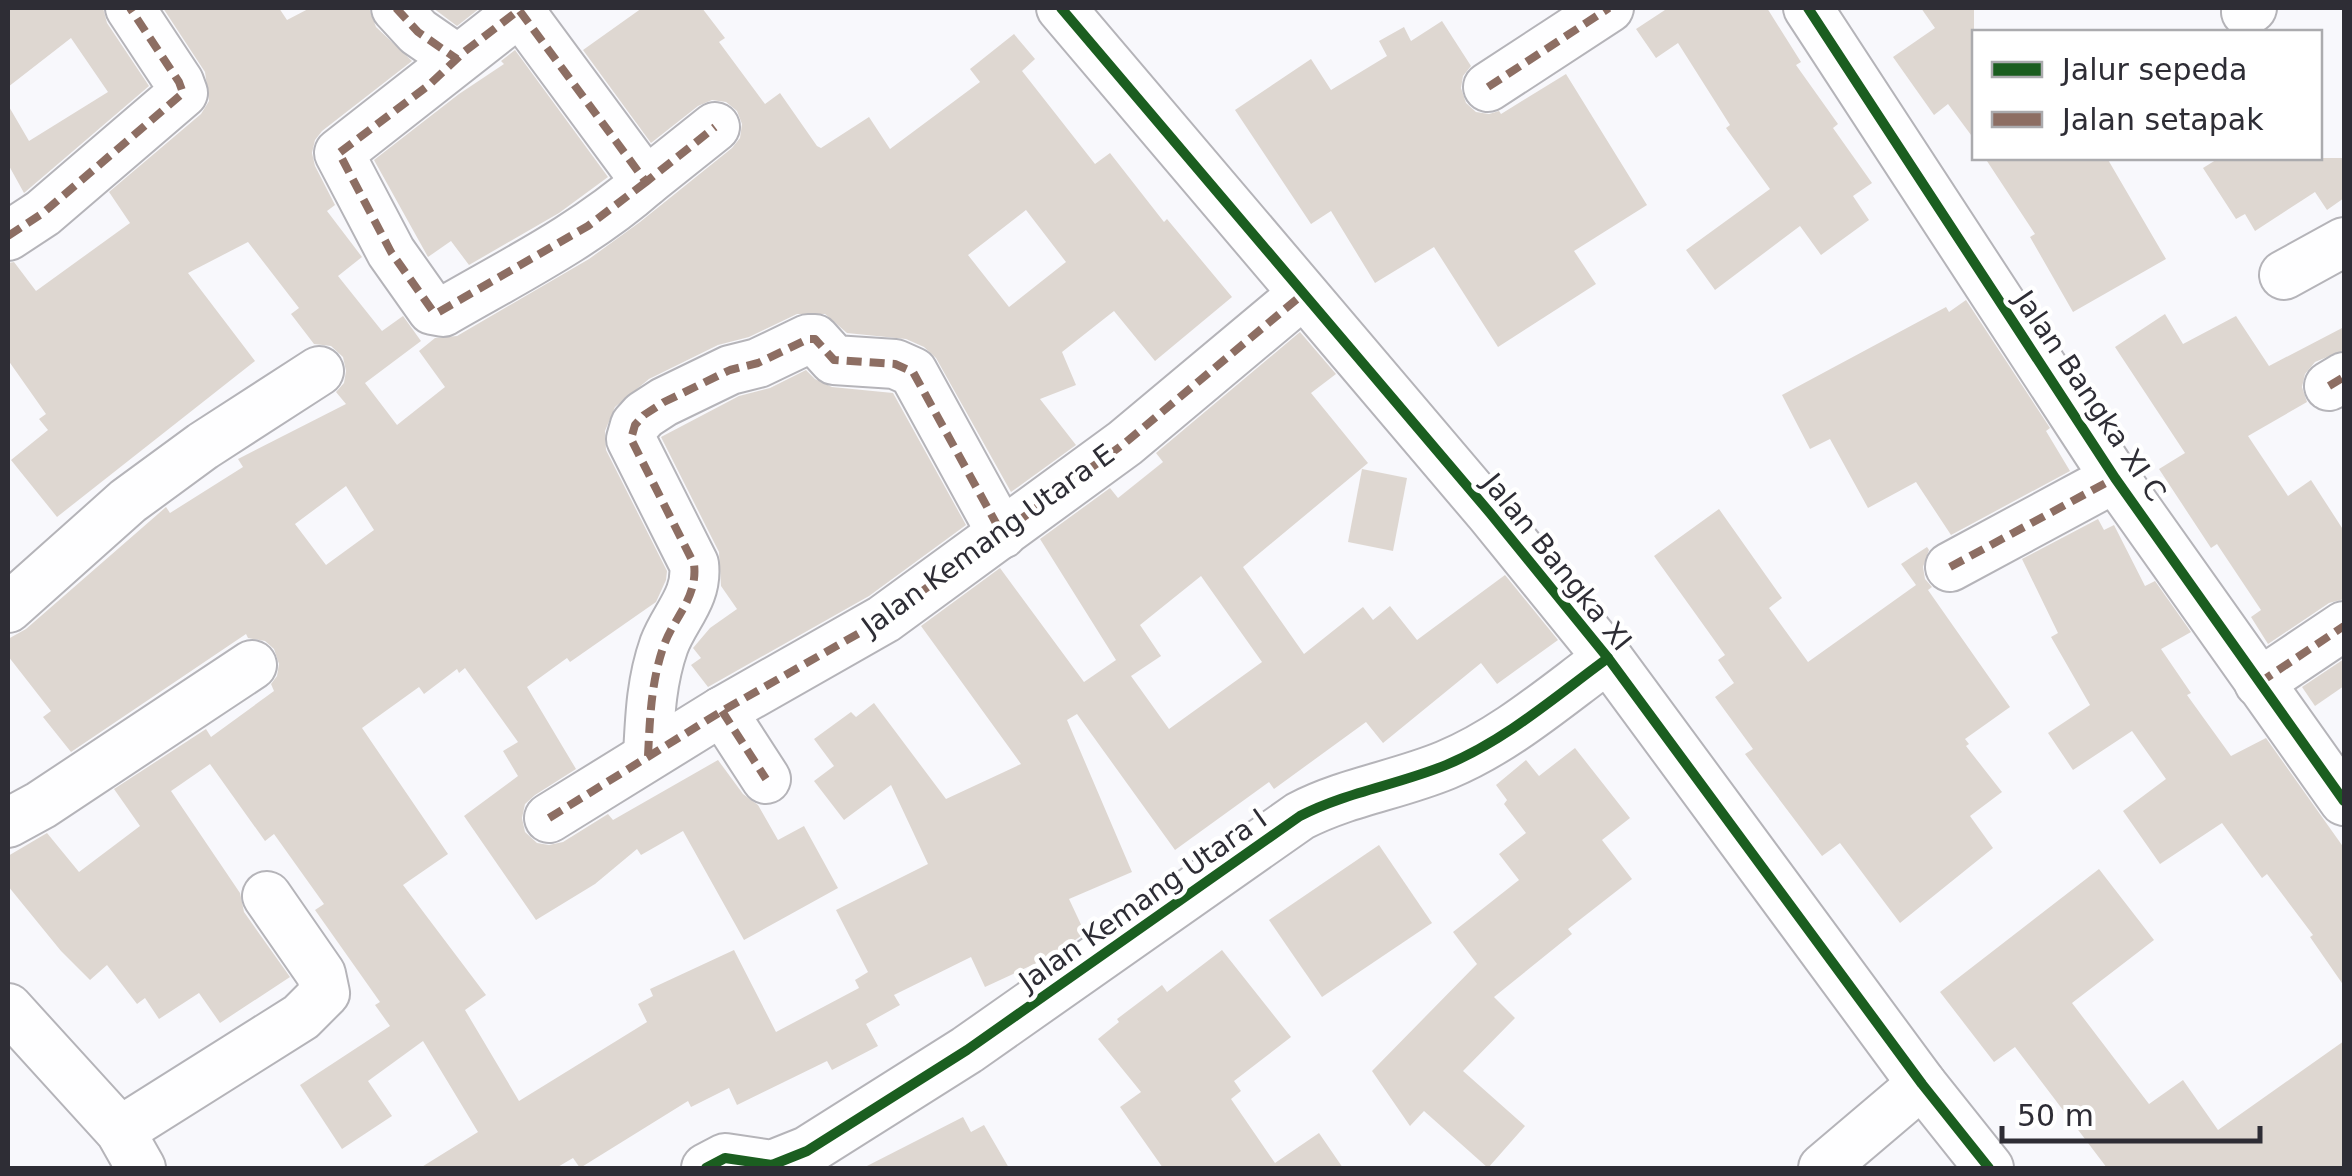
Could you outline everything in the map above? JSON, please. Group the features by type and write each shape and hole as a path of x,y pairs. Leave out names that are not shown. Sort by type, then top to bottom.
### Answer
{"street":[{"path":"8,236 43,213 183,93 180,82 130,8"},
{"path":"396,8 418,32 457,58"},
{"name":"Jalan Bangka XI","path":"1061,8 1608,658 1988,1168"},
{"path":"1488,87 1609,8"},
{"name":"Jalan Bangka XI C","path":"1808,8 2115,478 2344,802"},
{"path":"646,182 521,9 339,153 391,252 432,310 443,312 588,226 646,182 715,127"},
{"path":"2284,275 2344,242"},
{"name":"Jalan Kemang Utara E","path":"549,818 722,711 884,619 1125,442 1304,294"},
{"path":"648,756 651,692 666,641 694,590 695,575 686,548 631,439 644,415 664,402 808,338 814,338 834,360 895,364 913,372 1002,534"},
{"path":"8,608 128,500 319,371"},
{"path":"1950,566 2115,478"},
{"path":"2259,683 2344,626"},
{"name":"Jalan Kemang Utara I","path":"706,1168 725,1158 740,1158 757,1166 772,1165 808,1150 967,1050 1300,816 1328,802 1406,781 1451,763 1499,738 1608,658"},
{"path":"8,822 40,806 252,665"},
{"path":"722,711 766,778"},
{"path":"8,1008 130,1150 301,1017 325,993 321,974 267,896"},
{"path":"1823,1168 1922,1084"}],"building":[{"path":"8,8 103,8 107,23 149,86 24,193 8,164 8,105 29,141 108,92 71,38 8,87"},
{"path":"163,8 279,8 287,20 310,8 369,8 376,27 412,61 322,131 312,153 335,205 327,211 362,257 338,276 382,331 403,316 421,341 365,383 397,425 445,387 419,351 435,338 457,336 589,259 640,222 740,138 742,124 737,111 726,102 712,100 698,106 651,143 583,50 642,8 702,8 725,38 719,42 765,104 780,93 821,148 869,117 890,149 980,82 970,69 1014,34 1035,59 1022,71 1095,164 1110,153 1164,222 1167,219 1232,297 1155,361 1114,311 1062,352 1076,385 1040,399 1076,445 1011,492 936,358 906,339 847,333 825,314 797,314 749,337 718,345 649,379 615,407 605,431 606,450 667,571 666,580 656,602 527,687 576,769 525,804 525,832 537,843 563,842 608,814 613,820 718,760 743,794 758,805 778,840 804,826 838,888 744,940 683,831 641,855 637,849 595,884 536,920 464,816 518,776 503,751 518,742 465,668 459,673 457,669 424,694 419,687 362,728 448,854 403,885 486,995 465,1010 519,1101 647,1022 638,1004 653,996 650,989 734,950 776,1032 859,988 855,980 868,972 836,910 928,864 891,785 844,820 814,781 834,766 814,739 851,712 856,717 874,703 946,799 1021,764 921,626 1000,568 1084,682 1116,660 1040,539 1110,488 1118,498 1163,462 1156,453 1300,332 1336,374 1311,393 1368,463 1243,567 1304,654 1363,607 1373,620 1390,606 1417,640 1505,575 1558,640 1497,684 1481,663 1383,743 1366,722 1274,789 1269,782 1175,850 1077,714 1067,720 1132,872 1069,899 1085,933 1056,954 985,987 971,957 894,995 900,1005 866,1024 878,1046 832,1070 827,1061 737,1105 729,1088 691,1107 688,1101 580,1168 573,1158 556,1168 420,1168 478,1132 423,1041 368,1081 392,1116 342,1149 300,1085 390,1026 375,1005 380,1002 315,910 324,904 274,834 265,841 210,764 171,791 240,893 244,912 290,977 220,1023 199,993 159,1019 145,998 137,1004 107,965 90,980 8,886 8,856 47,833 79,872 140,826 114,789 206,729 211,737 274,691 271,684 279,664 274,649 246,634 71,752 43,717 51,711 8,656 8,639 26,629 166,507 170,513 243,467 238,459 346,404 336,392 344,383 343,357 331,346 314,344 291,314 299,308 248,242 188,273 255,361 57,517 11,460 48,430 39,419 46,414 8,360 8,263 14,262 36,291 130,223 109,192 201,114 209,101 205,72","holes":["1026,210 1066,262 1009,307 968,255","346,486 374,530 326,565 295,524","1201,576 1262,662 1169,729 1131,676 1161,656 1140,625"]},
{"path":"433,8 480,8 457,26"},
{"path":"1668,8 1767,8 1801,62 1796,65 1838,124 1833,128 1872,183 1853,196 1869,220 1821,255 1800,226 1715,290 1686,250 1770,189 1726,128 1730,125 1678,43 1656,58 1636,29"},
{"path":"1921,8 1974,8 1972,136 1948,104 1934,115 1893,57 1935,28"},
{"path":"1442,21 1471,66 1463,76 1461,88 1466,103 1476,112 1501,114 1566,74 1647,205 1574,251 1596,284 1498,347 1434,247 1375,283 1331,211 1311,224 1235,110 1311,59 1331,90 1387,56 1379,41 1404,27 1411,41"},
{"path":"515,50 608,177 559,213 469,265 451,241 428,257 374,160 504,64 501,61"},
{"path":"2344,158 2344,198 2327,210 2315,192 2255,231 2245,214 2236,219 2203,168 2216,160"},
{"path":"1986,160 2108,160 2166,259 2073,312 2030,237 2035,234"},
{"path":"1966,300 2050,428 2046,431 2070,471 1951,535 1916,482 1868,508 1830,439 1810,449 1782,395"},
{"path":"2165,314 2183,344 2236,316 2269,366 2344,327 2344,350 2315,362 2305,374 2302,387 2307,402 2248,436 2288,496 2311,480 2344,531 2344,599 2329,603 2268,644 2251,617 2261,610 2217,544 2211,548 2159,469 2185,453 2115,347"},
{"path":"806,370 832,387 893,393 966,525 869,596 708,687 691,665 701,658 693,648 710,628 737,609 721,586 719,552 661,437 739,396 770,388"},
{"path":"1362,469 1407,478 1393,551 1348,542"},
{"path":"1719,509 1782,598 1769,608 1808,662 1916,585 1901,564 1927,547 1923,567 1925,579 1932,587 1928,590 2010,707 1965,739 1969,744 1966,746 2002,792 1970,816 1993,848 1900,923 1840,843 1822,856 1745,754 1753,749 1715,697 1734,683 1718,660 1725,655 1654,556"},
{"path":"2098,519 2104,530 2114,525 2145,586 2155,581 2191,632 2161,649 2191,693 2187,695 2231,756 2266,738 2344,848 2344,986 2310,937 2313,935 2267,874 2262,878 2222,823 2160,864 2123,811 2166,779 2132,731 2073,770 2048,733 2090,705 2051,637 2058,633 2022,559"},
{"path":"2344,659 2344,686 2315,706 2302,687"},
{"path":"1575,748 1630,818 1602,840 1632,879 1568,929 1572,934 1494,997 1515,1018 1463,1071 1525,1126 1488,1168 1424,1111 1410,1126 1372,1071 1477,964 1453,932 1519,880 1499,854 1526,833 1504,804 1507,800 1496,785 1526,760 1539,776"},
{"path":"1379,845 1432,923 1322,997 1269,920"},
{"path":"2099,869 2154,940 2072,1003 2149,1104 2183,1080 2218,1130 2344,1041 2344,1168 2107,1168 2015,1047 1994,1062 1940,992"},
{"path":"1222,950 1291,1037 1234,1081 1241,1091 1231,1099 1275,1163 1319,1133 1343,1168 1163,1168 1120,1107 1141,1092 1098,1039 1119,1022 1117,1019 1162,985 1167,992"},
{"path":"963,1117 971,1132 984,1125 1009,1168 863,1168"}],"marked path":[{"path":"8,236 43,213 183,93 130,8"},
{"path":"396,8 418,32 457,59"},
{"path":"1488,87 1609,8"},
{"path":"646,182 588,226 437,313 391,252 339,153 519,10 646,182 715,127"},
{"path":"549,818 722,711 884,619 1125,443 1303,294"},
{"path":"648,756 656,672 694,576 694,564 631,439 635,425 664,402 808,339 815,339 834,360 895,364 913,372 1002,534"},
{"path":"2329,386 2344,377"},
{"path":"1950,567 2115,478"},
{"path":"2259,683 2344,626"},
{"path":"722,711 766,779"}],"cycle path":[{"path":"1061,8 1490,513 1608,658 1922,1084 1989,1168"},
{"path":"1808,8 2115,478 2344,801"},
{"path":"706,1168 725,1158 772,1165 807,1151 967,1050 1300,816 1468,755 1530,716 1608,658"}]}
